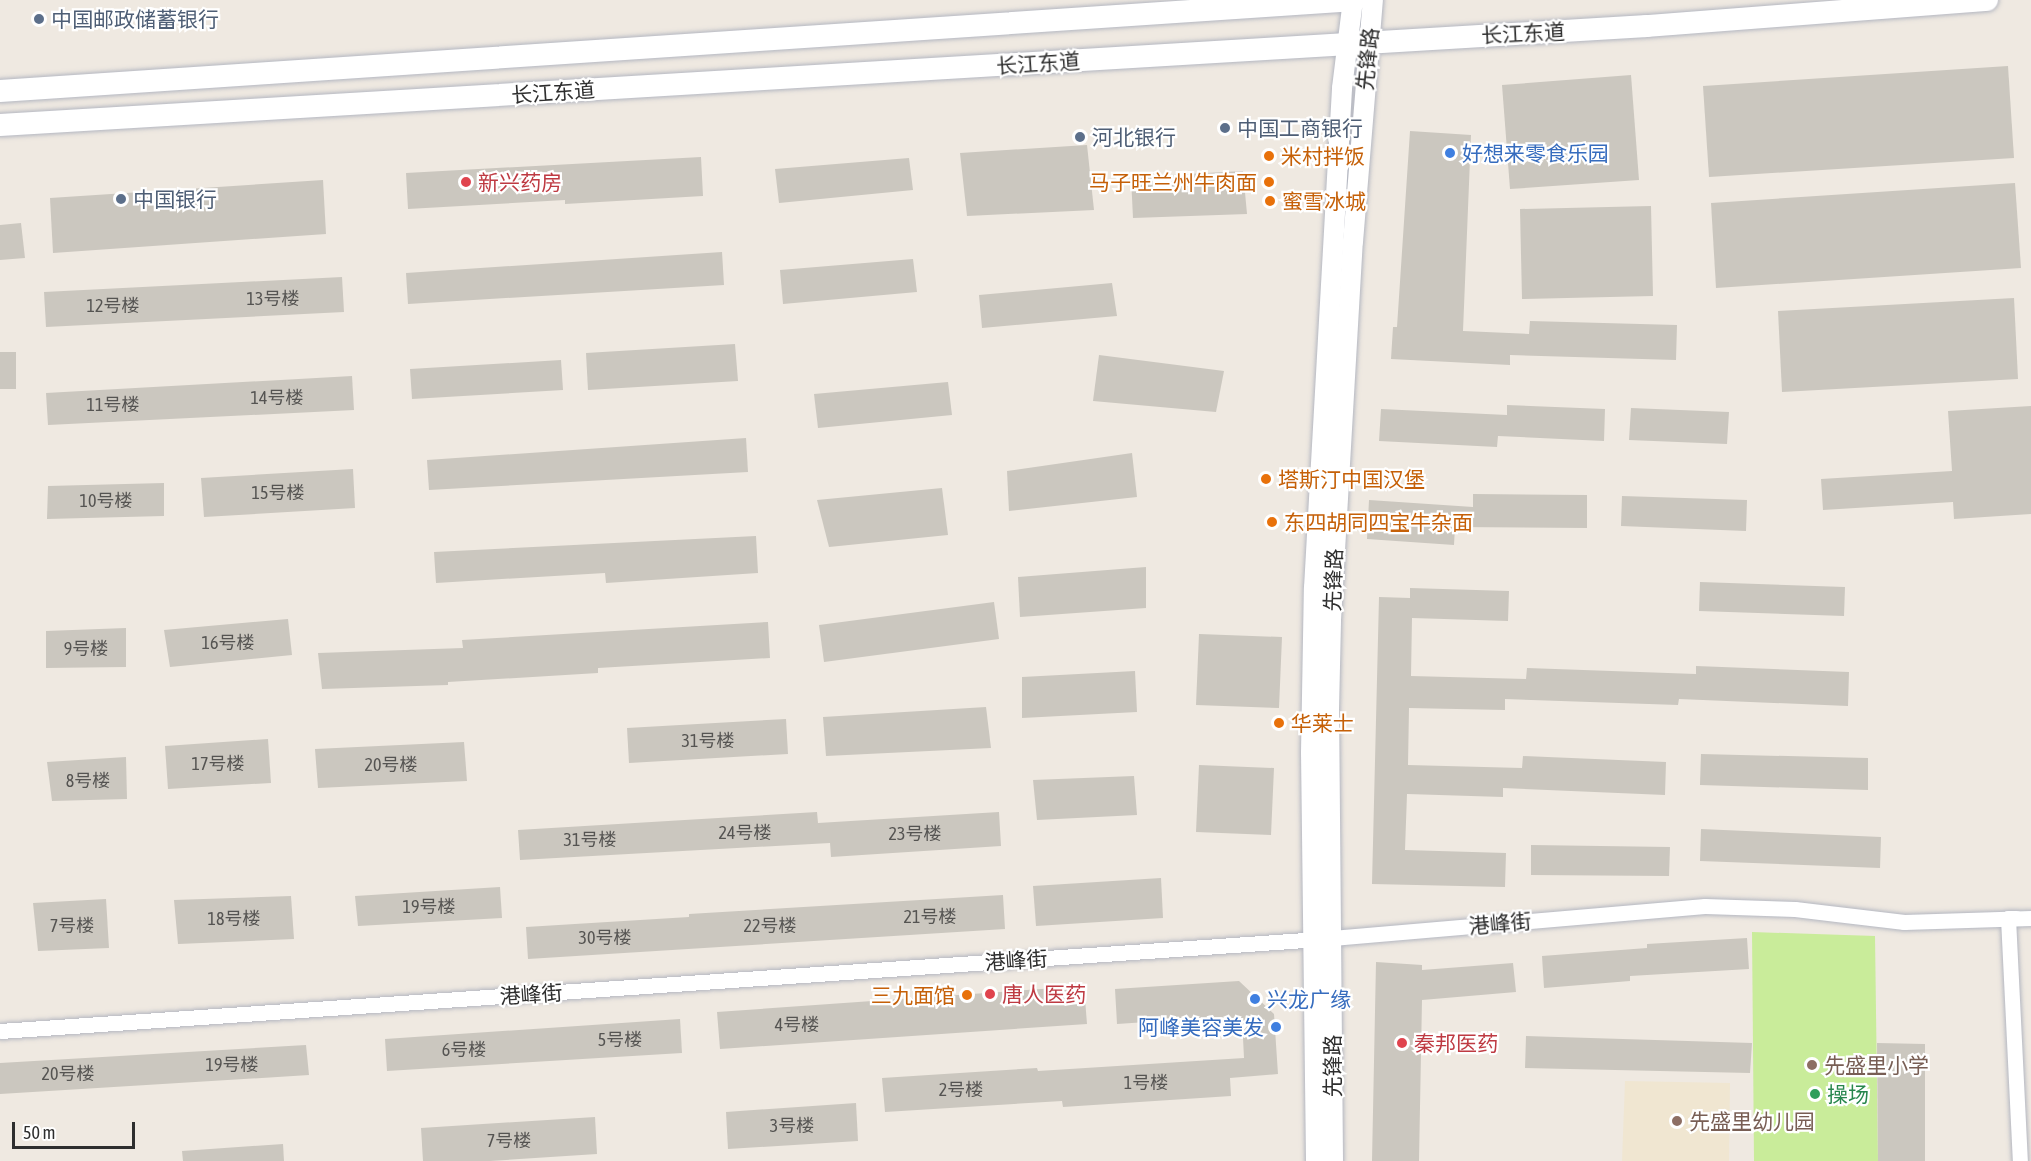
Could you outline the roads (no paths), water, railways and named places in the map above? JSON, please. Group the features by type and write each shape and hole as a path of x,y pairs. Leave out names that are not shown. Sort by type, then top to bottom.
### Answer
{"main road":[{"name":"长江东道","path":"85,87 1353,0"},
{"name":"长江东道","path":"88,121 1647,26 1987,0"},
{"path":"0,80 85,87"},
{"path":"0,91 85,87"},
{"path":"0,125 88,121"},
{"path":"0,138 88,121"}],"street":[{"path":"1316,1161 1322,938 1311,753 1314,588 1342,100 1360,43 1353,0"},
{"name":"先锋路","path":"1360,43 1373,0"},
{"name":"港峰街","path":"0,1031 1322,938 1705,906 1794,909 1904,922 2031,918"},
{"path":"2008,918 2020,1161"},
{"name":"先锋路","path":"1322,938 1333,1161"}],"place":[{"name":"中国邮政储蓄银行","path":"39,19"},
{"name":"中国工商银行","path":"1225,128"},
{"name":"河北银行","path":"1080,137"},
{"name":"好想来零食乐园","path":"1450,153"},
{"name":"米村拌饭","path":"1269,156"},
{"name":"新兴药房","path":"466,182"},
{"name":"马子旺兰州牛肉面","path":"1269,182"},
{"name":"中国银行","path":"121,199"},
{"name":"蜜雪冰城","path":"1270,201"},
{"name":"塔斯汀中国汉堡","path":"1266,479"},
{"name":"东四胡同四宝牛杂面","path":"1272,522"},
{"name":"华莱士","path":"1279,723"},
{"name":"唐人医药","path":"990,994"},
{"name":"三九面馆","path":"967,995"},
{"name":"兴龙广缘","path":"1255,999"},
{"name":"阿峰美容美发","path":"1276,1027"},
{"name":"秦邦医药","path":"1402,1043"},
{"name":"先盛里小学","path":"1812,1065"},
{"name":"操场","path":"1815,1094"},
{"name":"先盛里幼儿园","path":"1677,1121"}]}
